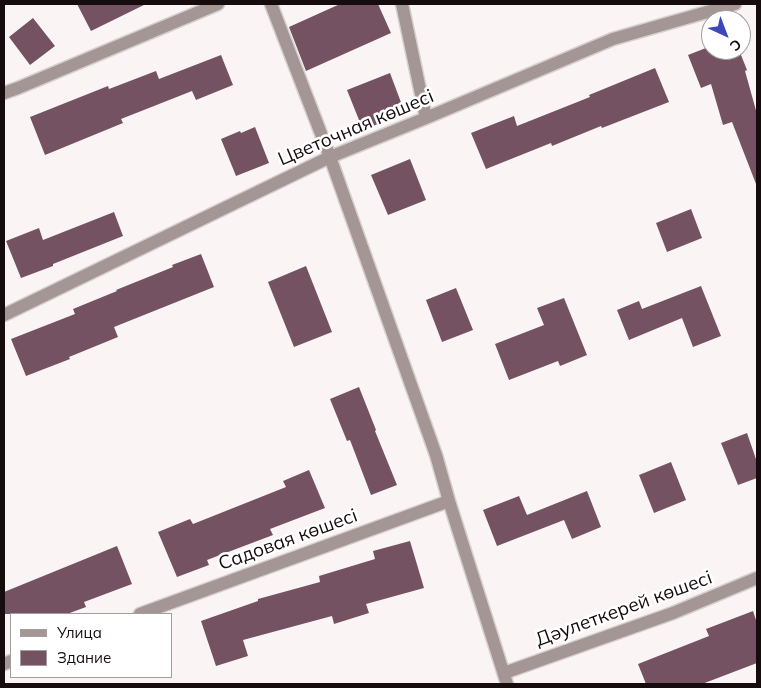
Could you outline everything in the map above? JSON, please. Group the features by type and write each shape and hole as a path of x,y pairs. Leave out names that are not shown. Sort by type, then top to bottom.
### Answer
{"street":[{"path":"4,93 218,4"},
{"path":"271,4 330,157 436,455 506,679"},
{"path":"402,4 426,118"},
{"name":"Цветочная көшесі","path":"4,315 330,157 613,39 734,4"},
{"name":"Садовая көшесі","path":"143,613 449,501"},
{"name":"Дәулеткерей көшесі","path":"506,679 757,578"}],"building":[{"path":"77,4 146,4 91,31"},
{"path":"340,4 378,4 391,33 306,71 289,27"},
{"path":"33,18 55,46 30,65 9,37"},
{"path":"701,50 701,60 743,60 757,114 756,184 732,122 723,125 711,84 701,88 688,55"},
{"path":"221,55 233,85 196,100 192,91 121,119 123,123 45,155 30,117 108,86 109,89 156,71 159,79"},
{"path":"655,68 669,102 552,146 551,143 486,169 471,133 514,116 517,126 590,97 589,95"},
{"path":"390,73 405,113 363,130 347,90"},
{"path":"255,127 269,163 236,176 221,139"},
{"path":"410,159 426,200 388,215 371,175"},
{"path":"691,209 702,238 667,252 656,223"},
{"path":"114,212 123,236 21,278 6,241 39,228 43,240"},
{"path":"201,254 214,287 114,327 118,337 69,357 70,359 26,376 11,339 75,314 73,309"},
{"path":"306,266 332,332 294,347 268,282"},
{"path":"701,286 721,336 693,347 682,318 629,340 617,310 639,301 642,309"},
{"path":"456,288 473,330 442,342 426,300"},
{"path":"564,298 587,355 560,366 558,361 509,380 495,344 544,325 537,308"},
{"path":"359,387 397,485 371,495 350,440 347,441 330,399"},
{"path":"747,433 757,462 757,478 738,485 721,443"},
{"path":"671,462 686,500 654,513 639,475"},
{"path":"309,470 325,508 270,529 273,535 207,560 209,565 177,577 158,532 190,519 193,524 286,487 283,481"},
{"path":"587,491 601,527 572,539 564,520 497,546 483,510 519,496 527,515"},
{"path":"410,541 424,588 366,604 369,613 334,624 332,616 243,640 248,656 216,666 201,621 258,601 258,599 320,582 319,576 375,559 373,551"},
{"path":"117,546 132,584 84,602 86,607 70,613 4,614 4,592"},
{"path":"753,611 757,623 757,663 702,684 646,684 638,664 709,636 706,629"}]}
